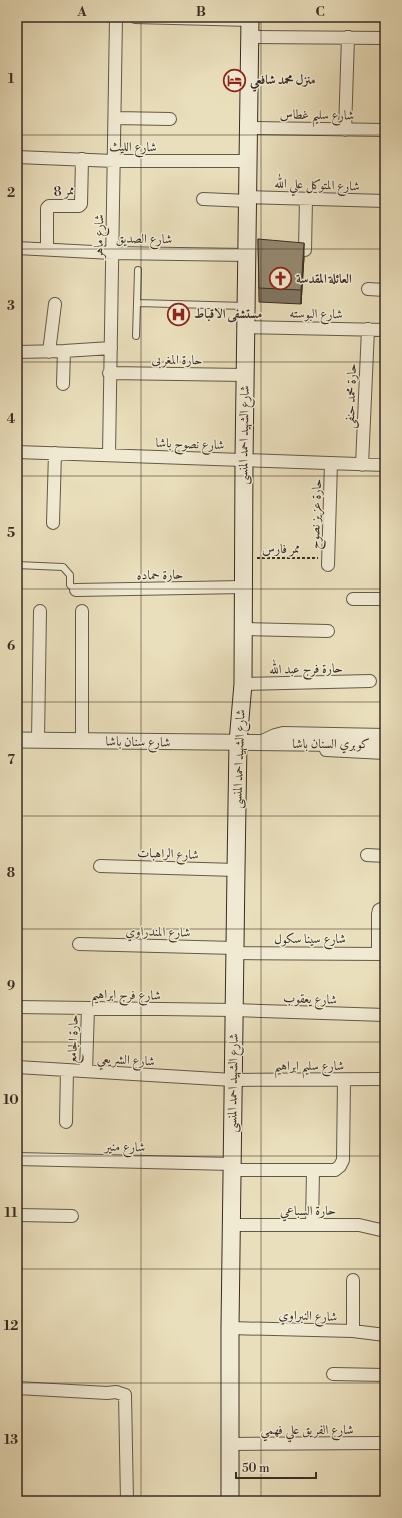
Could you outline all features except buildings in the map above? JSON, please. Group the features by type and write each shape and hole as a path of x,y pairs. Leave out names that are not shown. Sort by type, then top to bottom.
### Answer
{"main road":[{"name":"شارع الشهيد احمد المنسى","path":"230,1501 231,1225 238,742 243,684 244,460 250,19"}],"street":[{"name":"شارع ماهر","path":"109,455 109,373 111,348 116,17"},
{"path":"135,17 250,19"},
{"path":"250,37 385,38"},
{"path":"345,130 348,38"},
{"path":"115,118 170,119"},
{"name":"شارع سليم غطاس","path":"249,128 385,130"},
{"name":"شارع الليث","path":"17,156 114,161 249,161"},
{"name":"ممر 8","path":"48,249 47,208 49,206 79,206 81,204 82,159"},
{"name":"شارع المتوكل علي الله","path":"202,199 385,201"},
{"path":"305,250 306,199"},
{"name":"شارع الصديق","path":"17,248 112,253 247,255"},
{"path":"368,289 385,290"},
{"path":"49,352 55,304"},
{"name":"شارع البوسته","path":"246,327 385,330"},
{"name":"حارة محمد حنفى","path":"362,465 368,329"},
{"path":"17,352 49,352 111,348"},
{"path":"63,384 64,351"},
{"name":"حارة المغربى","path":"109,373 245,375"},
{"name":"شارع نصوح باشا","path":"17,452 385,465"},
{"path":"53,523 55,453"},
{"name":"حارة عزيز نصوح","path":"328,565 331,463"},
{"name":"حارة حماده","path":"76,590 243,587"},
{"path":"353,599 385,599"},
{"path":"38,740 40,611"},
{"path":"82,611 82,741"},
{"path":"243,629 328,631"},
{"name":"حارة فرج عبد الله","path":"243,684 370,681"},
{"name":"شارع سنان باشا","path":"260,742 283,733 385,735"},
{"name":"شارع سنان باشا","path":"17,740 278,743"},
{"name":"شارع سنان باشا","path":"260,742 275,749 385,752"},
{"name":"كوبري السنان باشا","path":"278,743 385,744"},
{"path":"367,855 385,856"},
{"name":"شارع الراهبات","path":"100,866 236,870"},
{"path":"381,954 378,914 379,910 385,907"},
{"name":"شارع المندراوي","path":"79,944 235,950"},
{"name":"شارع سينا سكول","path":"235,950 381,954"},
{"name":"شارع فرج ابراهيم","path":"17,1007 234,1010"},
{"name":"حارة الجامع","path":"86,1071 88,1008"},
{"name":"شارع يعقوب","path":"234,1010 385,1015"},
{"name":"شارع الشريعي","path":"17,1067 233,1080"},
{"path":"66,1122 67,1070"},
{"name":"شارع سليم ابراهيم","path":"233,1080 385,1079"},
{"name":"شارع منير","path":"17,1159 313,1171 335,1170 340,1166 342,1160 344,1080"},
{"path":"312,1225 313,1171"},
{"path":"17,1215 72,1216"},
{"name":"حارة السباعي","path":"231,1225 359,1225 385,1231"},
{"path":"353,1280 353,1331"},
{"name":"شارع النبراوي","path":"230,1328 353,1331 385,1335"},
{"path":"333,1374 385,1375"},
{"path":"17,1388 108,1393 116,1392 125,1395 127,1501"},
{"name":"شارع الفريق علي فهمي","path":"230,1444 385,1443"}],"lane":[{"path":"136,336 138,270"},
{"path":"137,303 246,306"},
{"path":"17,565 63,567 70,575 70,585 76,590"}],"path":[{"name":"ممر فارس","path":"243,559 318,558"}],"place":[{"name":"منزل محمد شافعي","path":"234,80"},
{"name":"العائلة المقدسة","path":"281,279"},
{"name":"مستشفى الاقباط","path":"178,314"}]}
